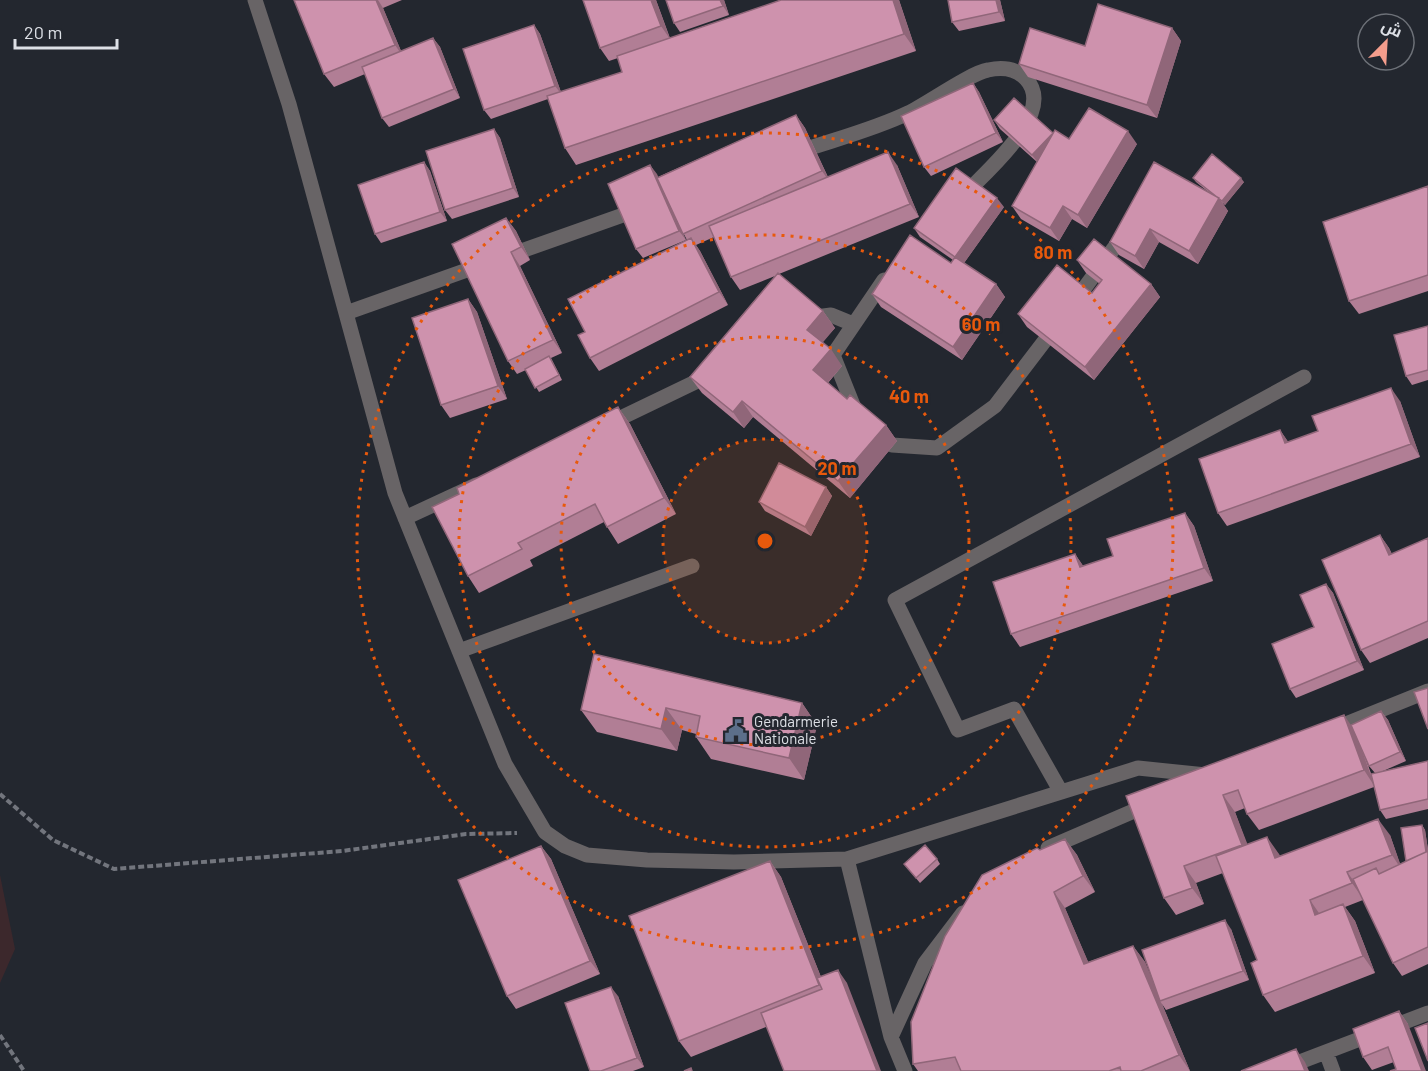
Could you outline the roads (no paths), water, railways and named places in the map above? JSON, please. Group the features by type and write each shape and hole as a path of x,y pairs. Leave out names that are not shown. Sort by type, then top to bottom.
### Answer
{"street":[{"path":"255,0 289,104 394,493 506,764 545,832 565,846 587,855 647,860 734,862 847,859 1138,768 1216,776 1184,790"},
{"path":"783,158 906,114 985,70 1013,70 1025,78 1035,90 1034,105 1027,126 947,212"},
{"path":"346,313 660,202"},
{"path":"892,271 876,288 833,355 857,417 892,445 937,448 995,406 1136,219"},
{"path":"791,328 810,317 831,315 853,324"},
{"path":"588,433 724,367"},
{"path":"1061,792 1014,709 957,730 896,600 1304,376"},
{"path":"405,518 491,478"},
{"path":"459,651 692,566"},
{"path":"1312,738 1428,691"},
{"path":"1030,858 1075,835 1162,799"},
{"path":"847,859 891,1037 905,1071"},
{"path":"891,1037 925,963 948,930 974,901"},
{"path":"1276,1071 1428,1013"},
{"path":"1326,1052 1333,1071"}],"place":[{"name":"Gendarmerie Nationale","path":"736,731"}]}
